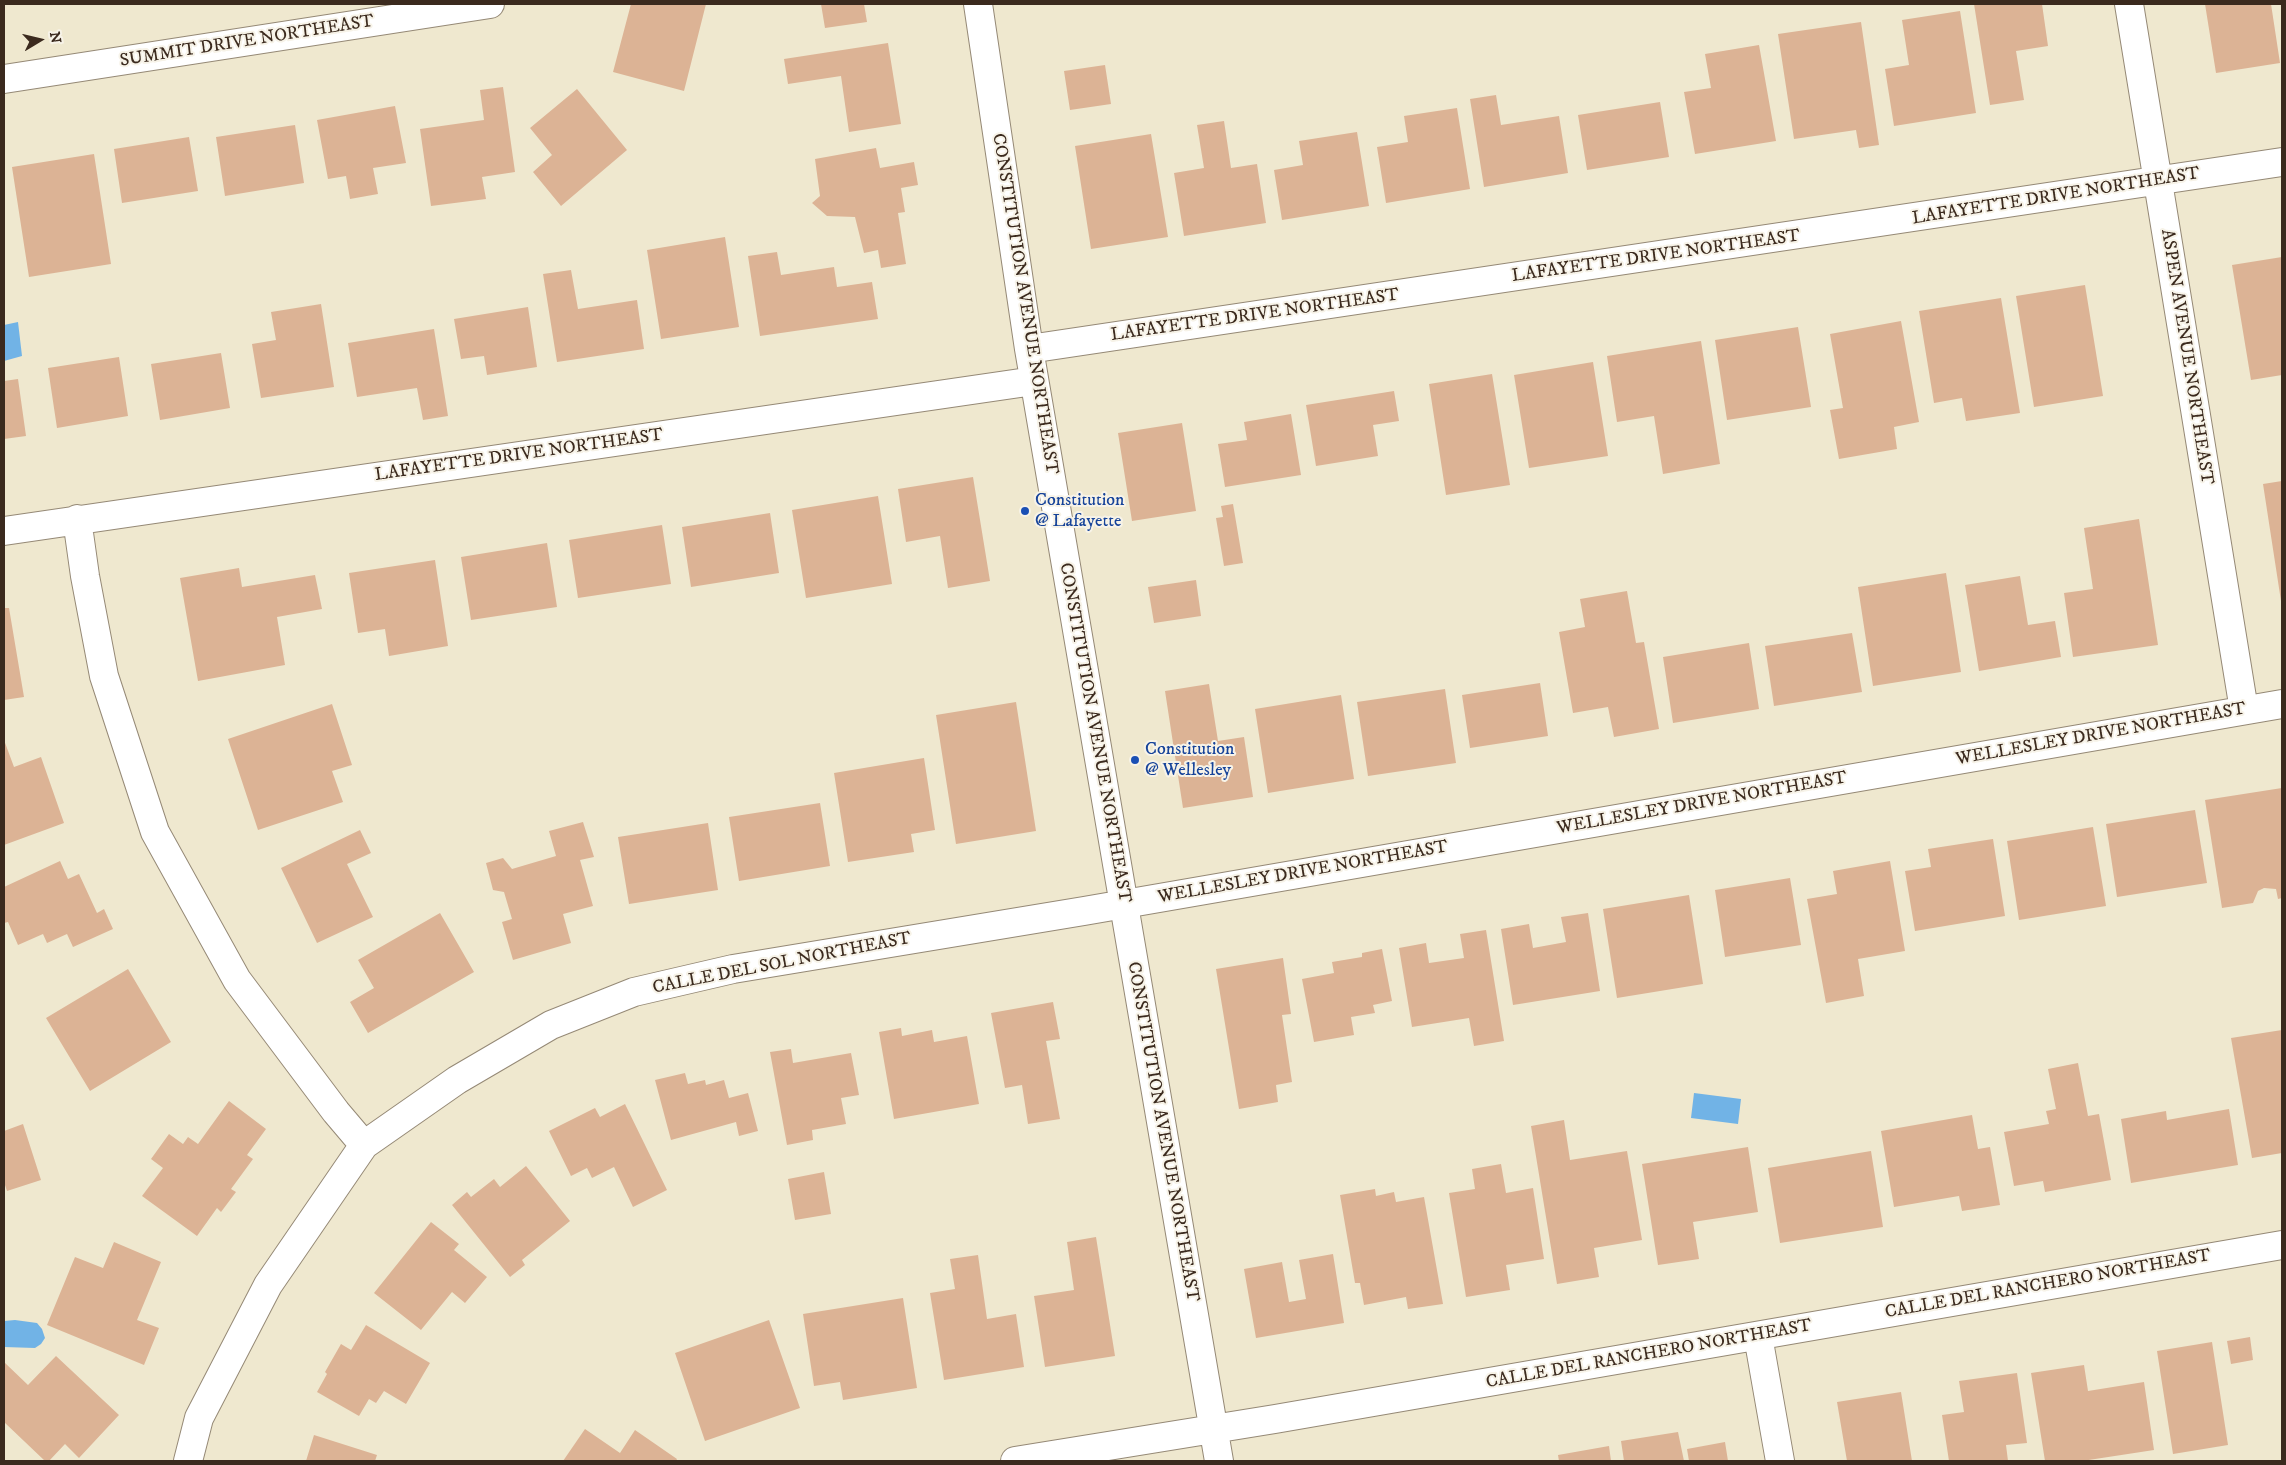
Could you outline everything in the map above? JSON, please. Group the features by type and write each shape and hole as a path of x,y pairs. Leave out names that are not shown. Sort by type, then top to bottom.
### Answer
{"street":[{"name":"SUMMIT DRIVE NORTHEAST","path":"4,79 490,4"},
{"name":"CONSTITUTION AVENUE NORTHEAST","path":"978,4 1034,382 1219,1461"},
{"name":"ASPEN AVENUE NORTHEAST","path":"2129,4 2244,710"},
{"name":"LAFAYETTE DRIVE NORTHEAST","path":"1029,349 2282,162"},
{"name":"LAFAYETTE DRIVE NORTHEAST","path":"4,531 1034,382"},
{"path":"77,519 85,576 104,676 155,832 237,980 336,1112 364,1145"},
{"name":"WELLESLEY DRIVE NORTHEAST","path":"1122,904 2282,704"},
{"name":"CALLE DEL SOL NORTHEAST","path":"188,1461 199,1418 268,1285 364,1145 457,1080 551,1025 634,992 733,969 1122,904"},
{"name":"CALLE DEL RANCHERO NORTHEAST","path":"1015,1461 1214,1429 2282,1245"},
{"path":"1758,1336 1780,1461"}],"water":[{"path":"18,322 22,356 4,361 4,325"},
{"path":"1694,1093 1741,1099 1738,1124 1691,1118"},
{"path":"15,1320 37,1323 42,1329 45,1338 41,1344 35,1348 4,1347 4,1321"}],"building":[{"path":"631,4 706,4 684,91 613,72"},
{"path":"821,4 864,4 867,22 825,28"},
{"path":"1974,4 2042,4 2048,46 2016,51 2024,100 1990,105"},
{"path":"2205,4 2271,4 2280,63 2216,73"},
{"path":"1960,11 1976,113 1894,126 1885,69 1909,65 1902,20"},
{"path":"1861,22 1879,145 1859,148 1856,130 1794,139 1778,34"},
{"path":"888,43 901,124 849,132 841,76 788,84 784,59"},
{"path":"1759,45 1776,141 1695,154 1684,92 1711,88 1705,54"},
{"path":"1105,65 1111,104 1070,110 1064,71"},
{"path":"503,87 515,172 482,177 486,199 431,206 420,129 484,120 480,90"},
{"path":"577,89 627,150 561,206 533,172 552,155 530,128"},
{"path":"1496,95 1501,125 1559,116 1568,173 1484,187 1470,99"},
{"path":"1660,102 1669,157 1587,170 1578,115"},
{"path":"395,106 406,163 373,168 378,194 350,199 346,176 328,179 317,120"},
{"path":"1457,108 1470,189 1386,203 1377,147 1408,142 1404,116"},
{"path":"1224,121 1231,168 1257,164 1266,223 1184,236 1174,173 1204,168 1197,125"},
{"path":"295,125 304,183 225,196 216,137"},
{"path":"1357,132 1369,206 1282,220 1274,170 1303,165 1299,141"},
{"path":"1151,134 1168,237 1091,249 1075,146"},
{"path":"189,137 198,191 122,203 114,149"},
{"path":"876,148 880,168 914,162 918,185 901,188 905,212 898,213 906,264 881,268 878,250 864,253 855,217 827,216 812,203 820,196 815,159"},
{"path":"94,154 111,264 29,277 12,167"},
{"path":"725,237 739,327 661,339 647,250"},
{"path":"777,252 781,275 834,267 837,287 872,282 878,319 760,336 748,256"},
{"path":"2282,257 2282,375 2251,380 2232,265"},
{"path":"571,270 578,309 637,300 644,349 557,362 543,274"},
{"path":"2085,285 2103,396 2034,407 2016,296"},
{"path":"2001,298 2020,413 1966,421 1962,398 1934,403 1919,311"},
{"path":"321,304 334,387 261,398 252,344 276,340 271,312"},
{"path":"528,307 537,367 487,375 484,356 461,359 454,319"},
{"path":"1901,321 1919,422 1894,427 1897,449 1839,459 1830,410 1843,408 1830,334"},
{"path":"1798,327 1811,407 1727,420 1715,340"},
{"path":"434,329 448,416 423,420 417,388 357,397 348,343"},
{"path":"1701,341 1720,464 1663,474 1654,416 1617,422 1607,356"},
{"path":"221,353 230,408 160,420 151,364"},
{"path":"119,357 128,416 57,428 48,368"},
{"path":"1593,362 1608,456 1529,468 1514,375"},
{"path":"1492,374 1510,485 1446,495 1429,384"},
{"path":"18,379 26,436 4,439 4,381"},
{"path":"1394,391 1399,421 1373,425 1378,456 1316,466 1306,405"},
{"path":"1291,414 1301,475 1225,487 1218,444 1247,440 1244,422"},
{"path":"1182,423 1196,511 1132,521 1118,433"},
{"path":"973,477 990,581 948,588 940,536 906,542 898,489"},
{"path":"2282,481 2282,600 2281,601 2263,484"},
{"path":"878,496 892,584 806,598 792,510"},
{"path":"1233,504 1243,563 1224,566 1216,518 1223,517 1221,506"},
{"path":"770,513 779,573 691,587 682,527"},
{"path":"2139,519 2158,645 2073,657 2064,593 2093,589 2084,528"},
{"path":"662,525 671,584 578,598 569,540"},
{"path":"547,543 557,607 471,620 461,557"},
{"path":"435,560 448,646 389,656 385,629 358,633 349,573"},
{"path":"239,568 242,587 315,575 322,609 277,617 285,665 198,681 180,578"},
{"path":"1946,573 1961,672 1873,686 1858,587"},
{"path":"2020,576 2028,625 2055,621 2061,657 1979,671 1965,585"},
{"path":"1196,580 1201,616 1154,623 1148,587"},
{"path":"1627,591 1636,643 1644,642 1659,729 1614,737 1608,707 1573,713 1559,632 1585,627 1580,599"},
{"path":"4,608 9,608 24,697 4,700"},
{"path":"1852,633 1862,692 1774,706 1765,646"},
{"path":"1749,643 1759,709 1673,723 1663,657"},
{"path":"1540,683 1548,736 1470,748 1462,695"},
{"path":"1209,684 1218,741 1244,737 1253,797 1183,808 1165,691"},
{"path":"1445,689 1456,763 1368,776 1357,702"},
{"path":"1341,695 1354,779 1268,793 1255,709"},
{"path":"1016,702 1036,831 956,844 936,715"},
{"path":"332,704 352,765 332,771 343,802 258,830 228,739"},
{"path":"4,740 14,767 41,757 64,823 4,845"},
{"path":"924,758 935,830 911,834 914,852 848,862 834,773"},
{"path":"2282,788 2282,898 2278,899 2276,889 2264,888 2258,891 2253,903 2222,908 2205,800"},
{"path":"820,803 830,866 739,881 729,817"},
{"path":"2195,810 2207,883 2117,897 2106,824"},
{"path":"583,822 594,857 580,860 593,906 563,914 571,943 513,960 502,922 512,919 504,892 493,890 486,863 503,858 512,869 556,856 549,831"},
{"path":"708,823 718,890 629,904 618,837"},
{"path":"2093,827 2106,906 2019,920 2007,841"},
{"path":"360,830 371,853 347,864 373,917 317,943 281,868"},
{"path":"1993,839 2005,916 1915,931 1905,871 1931,867 1928,849"},
{"path":"60,861 68,879 79,874 97,913 104,909 113,929 73,947 67,934 47,943 43,934 18,945 8,922 4,923 4,887"},
{"path":"1890,861 1905,951 1858,959 1864,996 1826,1003 1807,899 1837,894 1833,871"},
{"path":"1790,878 1801,945 1725,957 1715,890"},
{"path":"1689,895 1703,984 1617,998 1603,909"},
{"path":"440,913 474,972 368,1033 350,1002 374,988 358,960"},
{"path":"1588,913 1600,991 1513,1005 1501,929 1529,924 1533,948 1566,942 1561,917"},
{"path":"1486,930 1504,1041 1474,1046 1469,1018 1412,1027 1399,948 1426,943 1429,963 1464,958 1460,934"},
{"path":"1382,949 1392,1001 1373,1005 1375,1013 1351,1017 1354,1035 1314,1042 1302,979 1334,973 1332,962 1362,957 1362,953"},
{"path":"1283,958 1291,1014 1282,1015 1292,1082 1276,1085 1278,1102 1239,1109 1216,969"},
{"path":"128,969 171,1042 90,1091 46,1018"},
{"path":"1053,1002 1060,1039 1046,1041 1060,1119 1028,1124 1022,1085 1005,1088 991,1013"},
{"path":"901,1028 902,1036 932,1030 934,1042 967,1036 979,1104 894,1119 879,1032"},
{"path":"2282,1030 2282,1153 2252,1158 2231,1038"},
{"path":"791,1049 793,1063 851,1053 859,1095 841,1098 846,1124 812,1130 813,1140 787,1145 770,1052"},
{"path":"2078,1063 2088,1116 2099,1114 2111,1180 2045,1192 2043,1181 2014,1186 2004,1132 2049,1124 2046,1111 2056,1109 2048,1069"},
{"path":"685,1073 688,1084 705,1080 706,1085 724,1080 729,1098 748,1093 758,1131 739,1136 736,1122 671,1140 655,1080"},
{"path":"229,1101 266,1129 247,1155 253,1159 231,1189 236,1192 221,1212 217,1208 197,1236 142,1196 163,1168 151,1159 169,1134 183,1144 188,1137 198,1144"},
{"path":"625,1104 667,1190 633,1207 614,1167 592,1178 587,1168 571,1176 549,1131 595,1108 600,1117"},
{"path":"2229,1109 2238,1165 2131,1183 2121,1119 2166,1111 2167,1120"},
{"path":"1972,1115 1978,1149 1990,1147 2000,1205 1962,1211 1959,1196 1894,1207 1881,1131"},
{"path":"1564,1120 1570,1160 1627,1151 1642,1240 1594,1248 1599,1277 1557,1284 1531,1126"},
{"path":"23,1124 41,1180 7,1191 4,1182 4,1131"},
{"path":"1748,1147 1758,1212 1693,1222 1699,1259 1658,1265 1642,1164"},
{"path":"1871,1151 1883,1227 1780,1243 1768,1168"},
{"path":"1501,1164 1506,1193 1533,1188 1544,1259 1506,1265 1510,1290 1466,1297 1449,1193 1475,1189 1472,1169"},
{"path":"526,1166 570,1221 522,1260 525,1265 510,1277 452,1205 467,1192 471,1197 494,1179 500,1187"},
{"path":"824,1172 831,1214 795,1220 788,1179"},
{"path":"1375,1189 1376,1196 1394,1192 1396,1202 1424,1197 1443,1304 1408,1309 1406,1297 1364,1305 1360,1283 1355,1283 1340,1195"},
{"path":"431,1222 459,1244 454,1250 487,1277 465,1303 452,1292 421,1330 374,1293"},
{"path":"1096,1237 1115,1356 1045,1367 1034,1296 1074,1290 1067,1242"},
{"path":"114,1242 161,1262 137,1320 159,1328 144,1365 47,1325 75,1257 103,1268"},
{"path":"1333,1254 1344,1323 1256,1338 1244,1269 1282,1262 1289,1302 1306,1299 1299,1260"},
{"path":"978,1255 987,1319 1016,1314 1024,1367 944,1380 930,1293 955,1289 950,1259"},
{"path":"903,1298 917,1388 843,1400 840,1382 814,1386 803,1314"},
{"path":"769,1320 800,1408 705,1441 675,1353"},
{"path":"366,1325 430,1363 406,1404 384,1391 376,1403 369,1399 359,1416 317,1392 327,1374 325,1372 341,1344 351,1350"},
{"path":"2250,1337 2253,1360 2231,1364 2227,1341"},
{"path":"2212,1342 2228,1445 2173,1454 2157,1351"},
{"path":"56,1356 119,1415 79,1458 65,1444 49,1461 45,1461 4,1422 4,1362 28,1385"},
{"path":"2084,1365 2088,1391 2144,1382 2154,1450 2082,1461 2045,1461 2031,1373"},
{"path":"2017,1373 2027,1443 2006,1445 2008,1461 1949,1461 1942,1415 1964,1412 1959,1381"},
{"path":"1901,1392 1912,1461 1847,1461 1837,1402"},
{"path":"585,1429 620,1453 635,1430 677,1459 676,1461 563,1461"},
{"path":"1678,1432 1684,1461 1624,1461 1621,1441"},
{"path":"314,1435 377,1455 375,1461 306,1461"},
{"path":"1725,1442 1728,1461 1689,1461 1687,1449"},
{"path":"1609,1446 1611,1461 1559,1461 1558,1455"}],"place":[{"name":"Constitution @ Lafayette","path":"1025,511"},
{"name":"Constitution @ Wellesley","path":"1135,760"}]}
